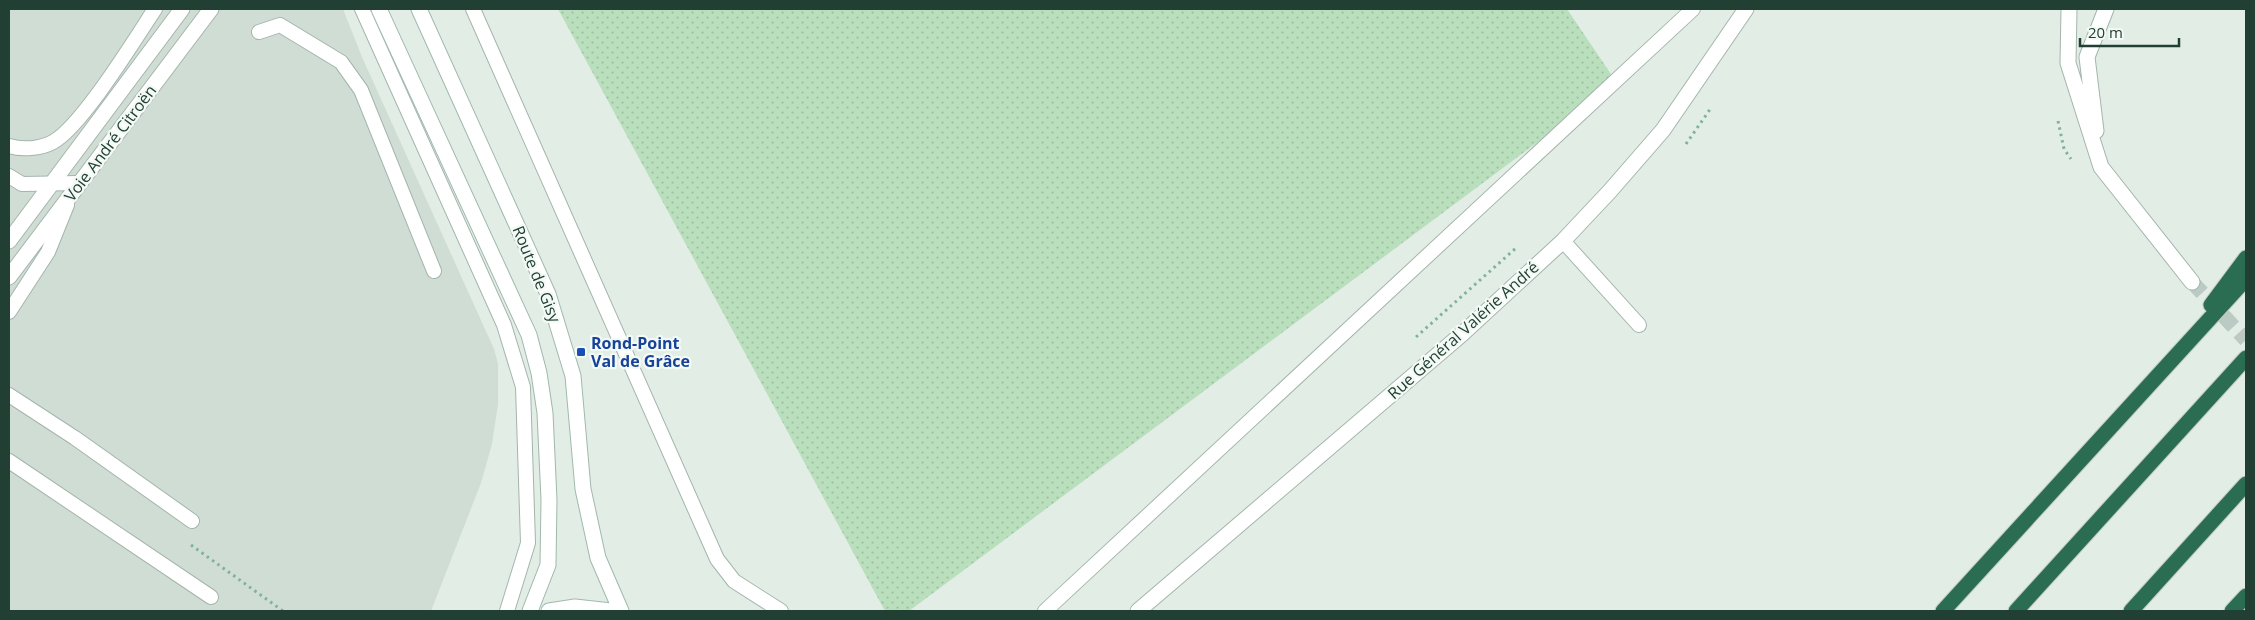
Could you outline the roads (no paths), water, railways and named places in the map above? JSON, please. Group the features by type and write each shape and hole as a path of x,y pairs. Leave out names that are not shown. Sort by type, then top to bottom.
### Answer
{"highway":[{"path":"2160,373 2246,258"},
{"path":"1943,611 2246,279"},
{"path":"2016,611 2246,358"},
{"path":"2131,611 2246,484"},
{"path":"2232,611 2246,596"}],"street":[{"path":"9,242 182,9"},
{"name":"Voie André Citroën","path":"9,277 211,9"},
{"name":"Route de Gisy","path":"379,9 529,335 539,373 545,414 550,500 548,565 530,611"},
{"name":"Route de Gisy","path":"419,9 548,294 573,376 583,489 598,558 621,611"},
{"name":"Rue Général Valérie André","path":"1138,611 1462,334 1563,241 1663,130 1746,9"},
{"path":"2070,9 2068,63 2101,167 2192,282"},
{"path":"2101,167 2087,57 2106,9"},
{"path":"549,611 575,607 611,611"}],"lane":[{"path":"9,146 22,150 53,142 78,119 155,9"},
{"path":"362,9 504,325 524,387 528,544 507,611"},
{"path":"473,9 717,559 734,581 781,611"},
{"path":"1045,611 1693,9"},
{"path":"259,32 280,25 341,62 361,90 434,271"},
{"path":"9,176 22,184 52,184 75,189 48,252 9,312"},
{"path":"1563,241 1639,325"},
{"path":"9,395 75,438 192,521"},
{"path":"9,461 211,597"}],"tunnel":[{"path":"2192,282 2246,340"}],"place":[{"name":"Rond-Point Val de Grâce","path":"581,352"}]}
